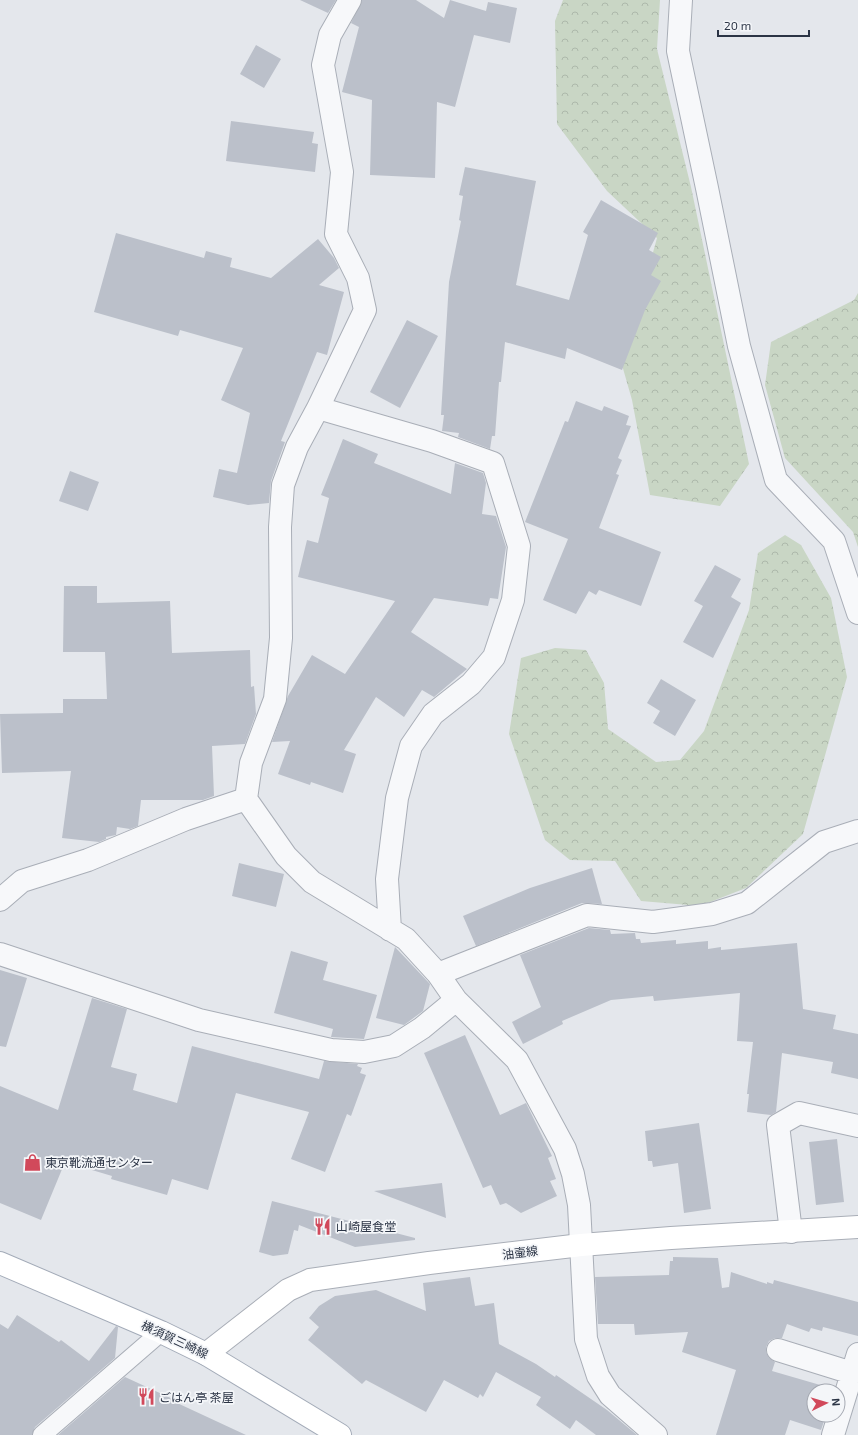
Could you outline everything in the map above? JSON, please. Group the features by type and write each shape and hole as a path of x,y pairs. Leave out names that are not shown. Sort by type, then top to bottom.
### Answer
{"main road":[{"name":"油壷線","path":"206,1354 268,1304 288,1290 310,1280 429,1263 581,1245 858,1227"},
{"name":"横須賀三崎線","path":"0,1263 161,1332 206,1354 340,1435"}],"street":[{"path":"350,0 330,35 323,65 342,172 336,234 358,278 365,310 318,408 297,446 283,485 280,526 281,638 275,699 251,763 246,799 286,856 312,882 406,940 438,974 456,1000 517,1060 565,1149 573,1174 579,1205 586,1339 598,1376 610,1395 656,1435"},
{"path":"681,0 678,51 708,188 739,346 776,480 834,541 858,613"},
{"path":"318,408 432,441 493,463 519,546 513,600 494,657 471,684 433,714 411,746 397,798 388,872 390,930"},
{"path":"0,900 22,881 88,860 186,819 246,799"},
{"path":"438,974 587,915 653,922 712,914 747,903 824,842 858,831"},
{"path":"0,954 199,1020 330,1050 364,1052 394,1046 422,1028 456,1000"},
{"path":"791,1232 778,1125 799,1113 858,1126"},
{"path":"778,1350 855,1364 833,1435"}],"lane":[{"path":"42,1435 161,1332"}],"green space":[{"path":"563,0 660,0 657,49 691,187 749,464 720,506 650,495 632,400 622,365 657,238 607,191 557,124 555,21"},
{"path":"858,293 858,547 853,532 785,458 765,385 771,342 854,300"},
{"path":"785,535 801,545 831,598 847,677 803,834 746,888 700,906 641,901 615,861 570,860 545,840 509,734 521,658 555,648 586,650 604,683 608,729 656,762 680,760 704,731 749,610 758,553"}],"building":[{"path":"300,0 336,0 328,13"},
{"path":"362,0 416,0 444,18 450,0 486,11 488,2 517,8 510,43 474,35 455,107 437,102 435,178 370,175 372,100 342,92 359,27 351,23"},
{"path":"256,45 281,59 264,88 240,74"},
{"path":"231,121 314,132 312,143 318,144 315,172 226,161"},
{"path":"465,167 536,181 516,285 569,300 588,235 583,232 601,200 658,233 649,250 661,257 651,275 661,281 645,310 622,370 567,348 565,359 505,342 501,382 499,382 495,436 492,436 490,449 458,437 459,433 442,431 444,415 441,415 449,282 461,221 459,220 463,196 459,195"},
{"path":"116,233 204,258 206,251 232,258 230,267 271,278 318,239 334,258 339,268 319,285 344,292 327,355 317,352 281,441 285,442 271,481 269,503 248,505 213,497 219,469 237,473 250,413 221,400 243,348 180,330 178,336 94,312"},
{"path":"407,320 438,336 400,408 370,392"},
{"path":"576,401 602,411 604,406 629,416 626,425 631,426 618,458 622,460 616,474 619,475 599,528 661,552 641,606 599,590 596,595 589,591 576,614 543,600 568,539 525,522 565,421 568,422"},
{"path":"343,439 378,454 374,463 451,494 455,463 483,473 486,483 482,514 496,516 506,547 498,599 490,598 488,606 434,598 411,632 467,669 434,697 422,690 404,717 376,697 344,750 356,754 343,793 311,782 310,785 278,774 290,741 272,742 288,696 312,655 345,674 395,601 298,577 307,540 318,543 329,498 321,495"},
{"path":"70,471 99,482 88,511 59,501"},
{"path":"715,565 741,579 731,597 741,603 713,658 683,642 703,606 694,601"},
{"path":"64,586 97,586 97,603 170,601 172,653 250,650 251,687 254,686 256,714 245,744 212,746 214,796 203,800 141,800 138,826 130,829 117,827 116,835 106,837 106,839 99,842 62,838 71,771 2,773 0,714 63,713 63,699 107,699 105,652 63,652"},
{"path":"661,679 696,700 675,736 653,723 660,711 647,703"},
{"path":"239,863 284,874 276,907 232,896"},
{"path":"592,868 602,904 582,903 476,946 463,916 530,888"},
{"path":"589,928 610,930 611,934 635,933 636,939 640,939 641,943 676,940 676,944 708,941 708,949 721,947 721,950 797,943 803,1009 836,1015 833,1029 858,1034 858,1079 831,1073 833,1062 782,1053 776,1112 771,1115 747,1112 749,1094 747,1094 753,1042 737,1041 740,993 654,1001 653,996 611,1000 562,1021 563,1024 523,1044 512,1022 541,1007 520,955"},
{"path":"395,947 430,984 423,1011 404,1025 376,1018"},
{"path":"291,951 328,962 323,980 377,995 364,1039 331,1037 333,1029 274,1013"},
{"path":"0,970 27,978 6,1047 0,1046"},
{"path":"92,998 127,1009 111,1067 137,1074 133,1090 177,1103 192,1046 319,1079 324,1061 358,1064 357,1066 362,1068 360,1073 366,1075 351,1116 347,1114 325,1172 291,1159 309,1112 236,1093 208,1190 172,1179 167,1195 111,1179 112,1176 65,1162 41,1220 0,1203 0,1086 58,1110"},
{"path":"465,1035 500,1115 526,1103 552,1156 548,1158 556,1179 550,1181 557,1196 521,1213 506,1203 500,1205 491,1185 483,1188 424,1053"},
{"path":"699,1123 711,1209 684,1213 678,1163 653,1167 652,1161 648,1161 645,1131"},
{"path":"837,1139 844,1202 816,1205 809,1142"},
{"path":"442,1183 446,1218 374,1191"},
{"path":"272,1201 415,1238 415,1240 355,1247 299,1225 298,1231 294,1230 288,1254 273,1256 259,1252"},
{"path":"673,1257 718,1258 722,1288 729,1287 731,1272 767,1284 767,1282 773,1284 774,1280 858,1302 858,1336 823,1327 822,1331 811,1328 809,1332 787,1324 782,1338 775,1338 769,1341 766,1347 766,1352 769,1358 775,1362 772,1371 813,1383 806,1383 806,1423 823,1423 821,1430 790,1420 785,1435 716,1435 736,1370 682,1352 688,1332 635,1335 634,1324 598,1324 595,1277 669,1275 670,1261 673,1261"},
{"path":"470,1277 475,1306 494,1303 499,1344 536,1364 555,1377 556,1375 607,1410 637,1435 596,1435 576,1420 570,1429 536,1405 541,1397 496,1372 483,1397 480,1394 478,1398 444,1380 426,1412 366,1380 362,1384 308,1340 319,1327 309,1318 319,1306 335,1296 376,1290 426,1311 423,1283"},
{"path":"17,1315 59,1342 61,1340 89,1361 116,1326 118,1327 115,1358 35,1427 32,1435 0,1435 0,1324 8,1329"},
{"path":"125,1377 175,1400 175,1402 246,1435 58,1435"}],"place":[{"name":"東京靴流通センター","path":"32,1162"},
{"name":"山崎屋食堂","path":"323,1226"},
{"name":"ごはん亭 茶屋","path":"146,1397"}]}
